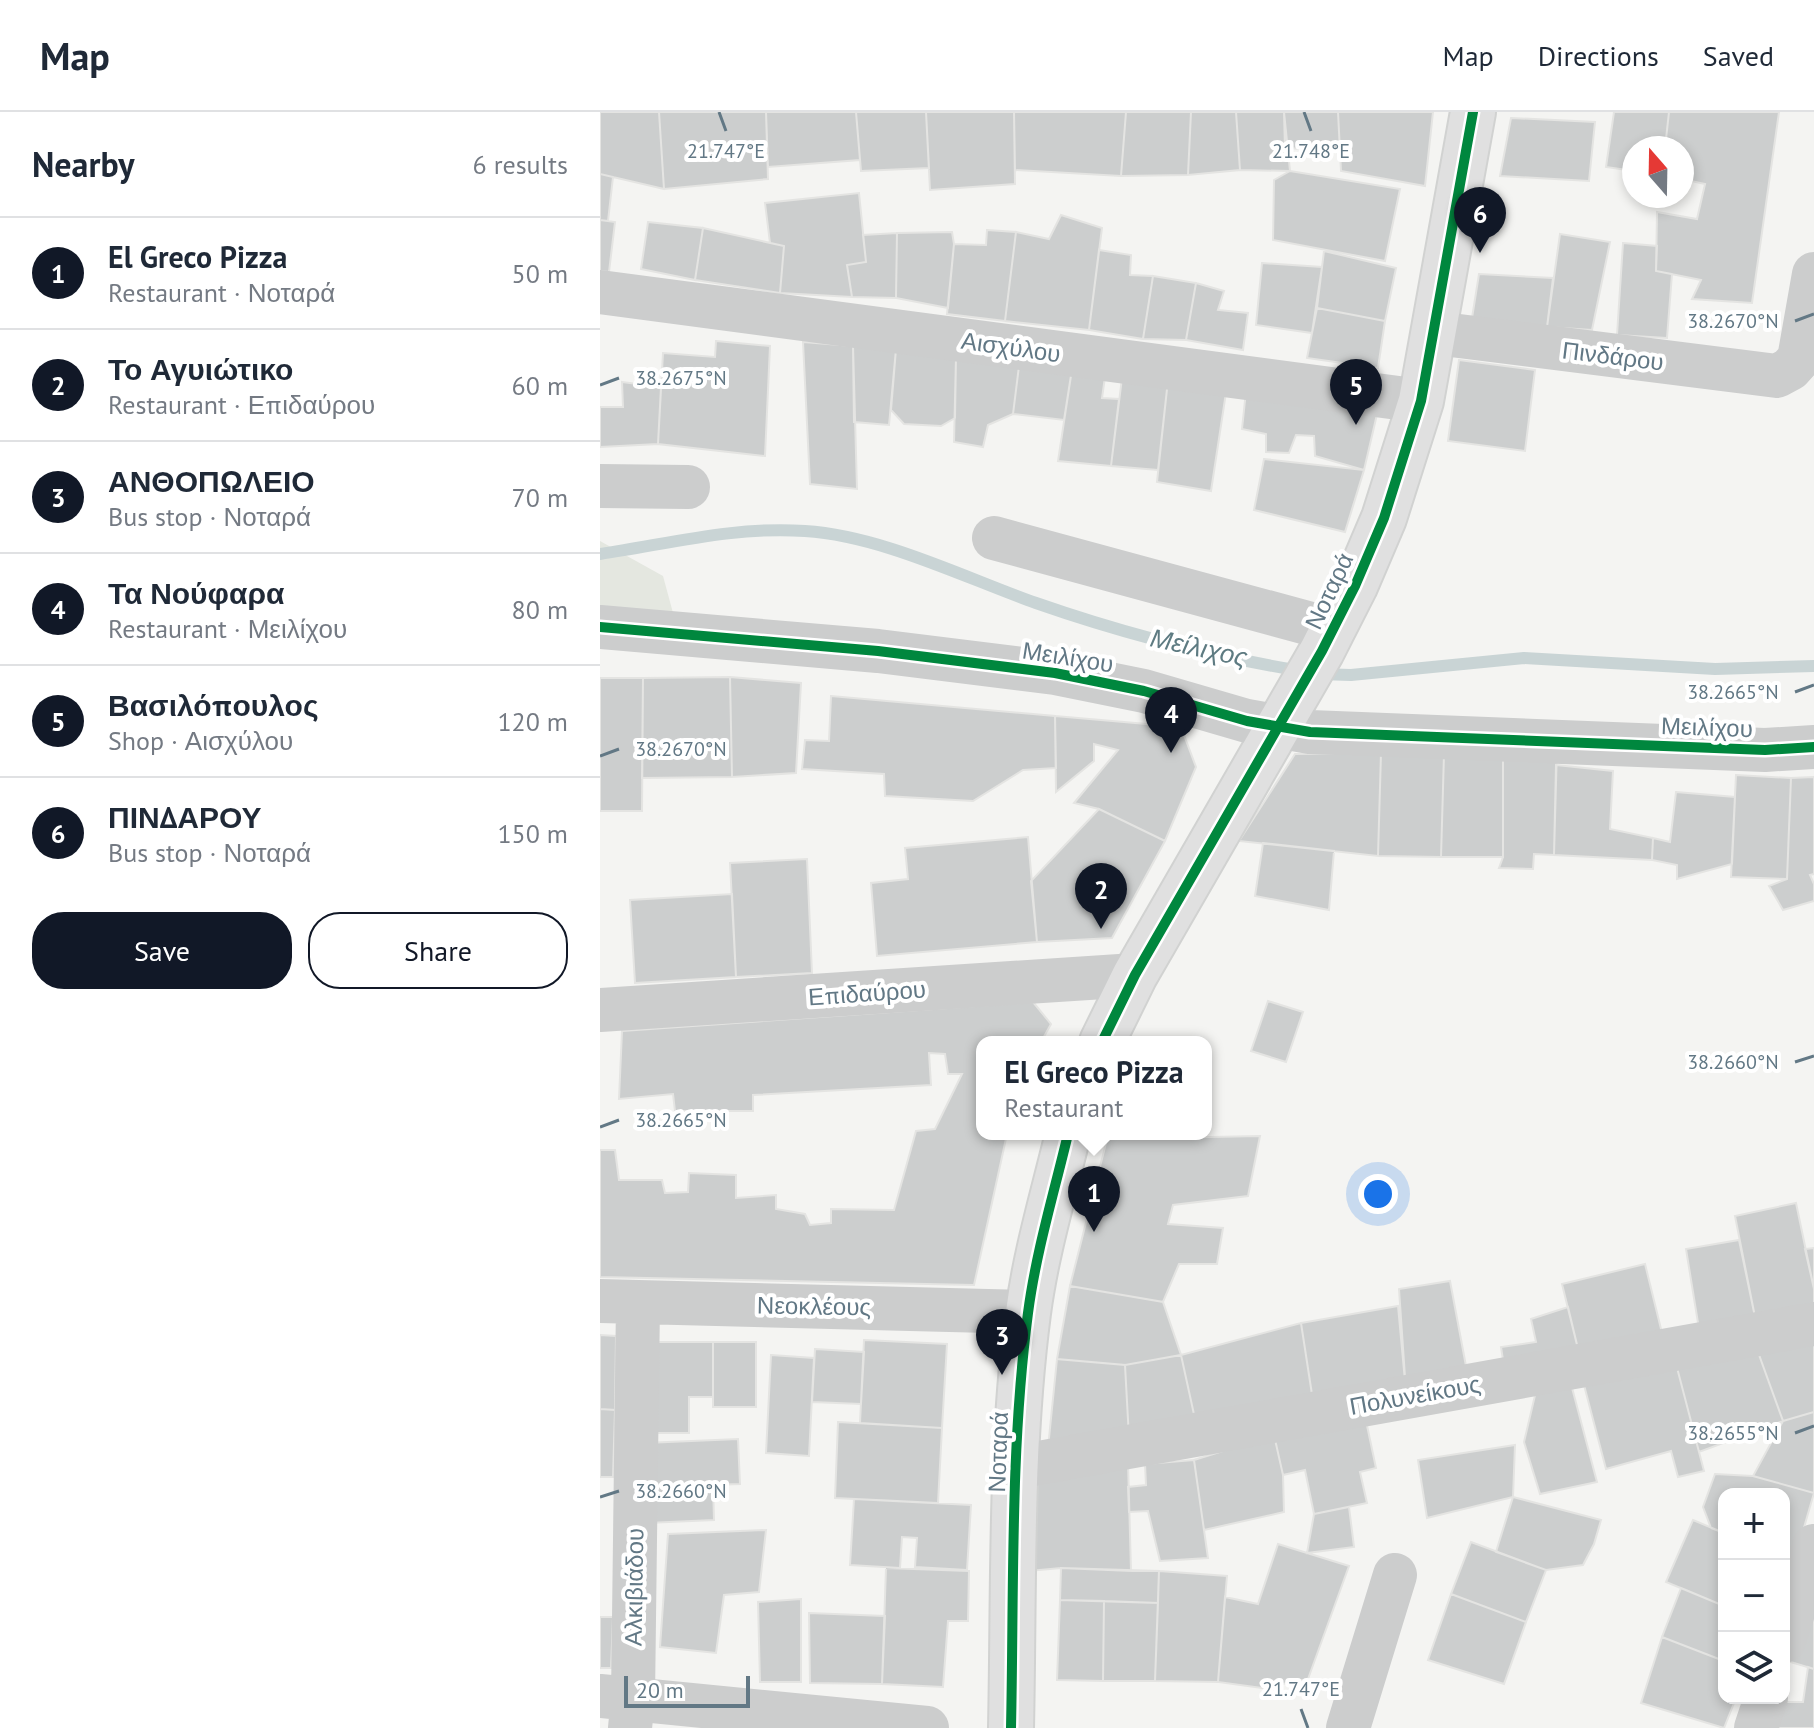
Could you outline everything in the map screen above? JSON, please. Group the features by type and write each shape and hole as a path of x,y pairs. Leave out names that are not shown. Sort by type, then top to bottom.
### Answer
{"main road":[{"name":"Νοταρά","path":"1105,1036 1135,975 1328,640 1384,518 1421,401 1473,112"},
{"name":"Νοταρά","path":"1011,1728 1016,1467 1028,1312 1067,1140"}],"street":[{"name":"Πινδάρου","path":"1435,333 1777,376 1790,369 1799,359 1814,274"},
{"name":"Αισχύλου","path":"600,292 1421,401"},
{"path":"600,486 688,487"},
{"path":"994,538 1328,640"},
{"name":"Μειλίχου","path":"600,627 878,651 1055,673 1115,684 1278,727 1310,732 1765,750 1814,747"},
{"name":"Επιδαύρου","path":"600,1010 1135,975"},
{"name":"Νεοκλέους","path":"619,1302 1028,1312"},
{"name":"Αλκιβιάδου","path":"619,1302 621,1707"},
{"name":"Πολυνείκους","path":"1016,1467 1814,1324"},
{"path":"1787,1632 1814,1546"},
{"path":"1348,1728 1395,1575"},
{"path":"1756,1728 1764,1704"},
{"path":"621,1707 927,1728"}],"shaded area":[{"path":"600,541 663,576 676,624 600,618"}],"building":[{"path":"600,112 659,112 664,189 600,174"},
{"path":"659,112 766,112 768,179 664,189"},
{"path":"766,112 856,112 860,160 768,167"},
{"path":"856,112 926,112 929,168 861,171"},
{"path":"926,112 1014,112 1015,184 930,190"},
{"path":"1014,112 1126,112 1121,176 1015,170"},
{"path":"1126,112 1191,112 1188,175 1121,176"},
{"path":"1191,112 1236,112 1240,170 1188,175"},
{"path":"1236,112 1284,112 1290,171 1240,170"},
{"path":"1284,112 1338,112 1340,151 1285,148"},
{"path":"1338,112 1433,112 1425,186 1341,171"},
{"path":"1614,112 1669,112 1666,136 1622,136 1622,169 1606,167"},
{"path":"1669,112 1779,112 1752,303 1692,299 1701,280 1656,271 1657,212 1697,219 1705,184 1694,182 1694,136 1666,136"},
{"path":"1511,118 1595,122 1589,181 1500,176"},
{"path":"1290,171 1400,189 1385,261 1273,240 1274,180"},
{"path":"600,174 613,177 608,221 600,220"},
{"path":"859,193 866,262 847,265 852,297 780,293 784,246 770,243 765,203"},
{"path":"1061,215 1102,228 1089,330 1005,321 1016,232 1049,239"},
{"path":"600,220 615,222 609,272 600,271"},
{"path":"648,222 703,228 695,280 641,269"},
{"path":"703,228 784,246 780,293 695,280"},
{"path":"987,230 1016,232 1005,321 947,314 954,244 986,245"},
{"path":"952,232 954,244 948,308 896,298 897,233"},
{"path":"897,233 896,298 852,297 847,265 866,262 863,235"},
{"path":"1560,234 1610,242 1592,330 1547,327"},
{"path":"1623,243 1657,246 1656,271 1672,274 1667,338 1617,335"},
{"path":"1099,250 1131,255 1130,275 1153,276 1143,339 1089,330"},
{"path":"1324,251 1396,268 1385,321 1317,308"},
{"path":"1262,263 1322,267 1312,333 1256,325"},
{"path":"1479,274 1553,278 1547,327 1472,318"},
{"path":"1153,276 1196,283 1186,340 1143,339"},
{"path":"1196,283 1224,291 1218,310 1248,313 1243,350 1186,340"},
{"path":"1317,308 1385,321 1378,368 1307,358"},
{"path":"716,341 770,346 765,456 658,444 663,353 715,357"},
{"path":"803,342 853,346 857,489 810,484"},
{"path":"853,346 896,349 889,425 854,422"},
{"path":"896,349 956,357 955,418 941,426 904,424 891,410"},
{"path":"956,357 1019,366 1013,414 988,425 983,447 954,442"},
{"path":"1459,360 1535,370 1525,451 1448,441"},
{"path":"1019,366 1072,369 1064,420 1013,414"},
{"path":"1072,369 1106,370 1102,398 1119,399 1111,466 1058,461"},
{"path":"1122,378 1168,380 1158,470 1111,466"},
{"path":"1168,380 1227,386 1211,491 1157,482"},
{"path":"622,382 661,387 658,444 600,447 600,407 623,407"},
{"path":"1246,391 1378,410 1364,470 1315,456 1314,436 1296,435 1289,453 1266,452 1266,434 1242,429"},
{"path":"1264,459 1364,470 1345,532 1254,510"},
{"path":"730,677 801,683 796,773 732,777"},
{"path":"730,677 732,777 642,778 643,678"},
{"path":"600,678 643,678 642,811 600,811"},
{"path":"831,696 1055,716 1056,768 1023,770 973,801 885,796 884,774 802,769 805,740 829,741"},
{"path":"1055,716 1181,727 1196,767 1165,841 1099,809 1074,803 1118,750 1094,744 1094,761 1056,792"},
{"path":"1503,746 1503,857 1441,857 1444,754"},
{"path":"1503,746 1557,747 1554,855 1534,854 1533,869 1499,868 1503,857"},
{"path":"1381,753 1378,856 1239,841 1295,754"},
{"path":"1381,753 1444,754 1441,857 1378,856"},
{"path":"1556,765 1613,771 1610,829 1653,838 1652,860 1554,855"},
{"path":"1736,775 1791,778 1787,879 1731,877"},
{"path":"1814,777 1814,874 1810,875 1814,884 1814,901 1783,910 1769,886 1787,879 1791,778"},
{"path":"1676,792 1735,797 1732,864 1677,879 1677,865 1652,860 1653,838 1670,842"},
{"path":"1099,809 1165,841 1112,938 1037,942 1031,881"},
{"path":"1028,837 1037,942 877,956 871,883 908,879 905,848"},
{"path":"1263,843 1334,851 1329,910 1255,896"},
{"path":"807,859 812,973 736,977 730,863"},
{"path":"732,894 736,977 635,983 630,900"},
{"path":"1268,1001 1303,1012 1286,1062 1251,1051"},
{"path":"1033,1002 1051,1024 1044,1036 976,1036 976,1140 1006,1140 974,1285 600,1277 600,1150 615,1150 619,1180 662,1180 665,1193 688,1192 689,1173 736,1175 736,1198 776,1195 776,1209 805,1214 810,1225 831,1223 831,1209 894,1210 916,1131 935,1129 962,1074 948,1074 945,1054 929,1053 931,1085 753,1095 753,1111 675,1111 673,1094 619,1099 622,1031"},
{"path":"1260,1136 1248,1196 1173,1205 1168,1224 1223,1228 1217,1264 1179,1264 1163,1302 1070,1286 1107,1140 1212,1140 1212,1137"},
{"path":"1796,1203 1814,1289 1814,1305 1755,1317 1735,1216"},
{"path":"1739,1240 1755,1317 1699,1329 1686,1249"},
{"path":"1814,1248 1814,1289 1805,1249"},
{"path":"1645,1264 1662,1333 1579,1353 1562,1284"},
{"path":"1450,1281 1469,1382 1406,1392 1399,1289"},
{"path":"1070,1286 1163,1302 1181,1355 1125,1365 1057,1359"},
{"path":"1398,1306 1406,1392 1313,1401 1301,1323"},
{"path":"1568,1307 1579,1353 1505,1373 1501,1347 1536,1342 1531,1319"},
{"path":"1301,1323 1313,1401 1195,1419 1181,1355"},
{"path":"600,1335 616,1336 615,1410 600,1409"},
{"path":"864,1340 947,1344 942,1428 860,1423"},
{"path":"1814,1341 1814,1412 1783,1421 1758,1352"},
{"path":"652,1342 713,1342 713,1397 689,1397 689,1433 651,1433"},
{"path":"713,1342 756,1342 756,1407 713,1407"},
{"path":"815,1349 864,1352 861,1404 812,1402"},
{"path":"1758,1352 1783,1421 1699,1452 1675,1360"},
{"path":"771,1355 814,1358 809,1456 766,1453"},
{"path":"1181,1355 1195,1419 1129,1438 1125,1365"},
{"path":"1057,1359 1125,1365 1129,1438 1048,1448"},
{"path":"1675,1360 1704,1471 1678,1477 1671,1451 1606,1469 1584,1385"},
{"path":"1571,1384 1597,1482 1540,1494 1524,1442 1536,1391"},
{"path":"600,1409 615,1410 613,1477 600,1477"},
{"path":"1814,1412 1814,1493 1753,1476 1783,1421"},
{"path":"1365,1416 1376,1468 1360,1472 1367,1503 1314,1514 1305,1470 1283,1475 1274,1435"},
{"path":"838,1422 942,1428 938,1503 835,1498"},
{"path":"1274,1435 1283,1475 1284,1512 1204,1530 1194,1460"},
{"path":"738,1439 740,1484 646,1487 645,1443"},
{"path":"1515,1445 1513,1497 1427,1518 1418,1460"},
{"path":"1194,1460 1208,1558 1160,1561 1148,1511 1129,1512 1128,1487 1146,1485 1145,1464"},
{"path":"1128,1462 1131,1571 1061,1568 1029,1571 1034,1470"},
{"path":"1715,1474 1753,1476 1814,1493 1794,1562 1790,1560 1790,1488 1718,1488 1718,1531 1711,1528 1703,1507"},
{"path":"713,1485 714,1520 647,1523 646,1487"},
{"path":"1513,1497 1601,1520 1594,1544 1583,1565 1546,1570 1496,1552"},
{"path":"854,1499 971,1505 967,1570 915,1567 917,1538 902,1537 900,1568 850,1565"},
{"path":"1349,1507 1354,1547 1307,1553 1314,1514"},
{"path":"1693,1520 1718,1530 1718,1604 1666,1582"},
{"path":"766,1530 759,1592 724,1595 716,1653 660,1647 668,1534"},
{"path":"1471,1542 1546,1570 1526,1622 1451,1594"},
{"path":"1278,1544 1349,1566 1308,1679 1262,1688 1218,1682 1225,1597 1258,1604"},
{"path":"886,1568 969,1571 968,1621 948,1621 943,1687 882,1684"},
{"path":"1061,1568 1159,1571 1158,1603 1060,1600"},
{"path":"1159,1571 1227,1576 1218,1682 1155,1681"},
{"path":"1814,1573 1814,1669 1790,1662 1790,1643"},
{"path":"1681,1588 1718,1603 1718,1659 1662,1637"},
{"path":"1451,1594 1526,1622 1504,1684 1428,1660"},
{"path":"801,1599 801,1682 760,1682 758,1602"},
{"path":"1060,1600 1104,1601 1103,1681 1057,1680"},
{"path":"1104,1601 1158,1603 1155,1681 1103,1681"},
{"path":"809,1613 885,1616 882,1684 810,1683"},
{"path":"600,1617 613,1617 611,1668 600,1668"},
{"path":"1662,1637 1718,1659 1718,1704 1734,1704 1724,1728 1641,1703"},
{"path":"1808,1667 1814,1669 1814,1728 1774,1728 1778,1704 1803,1702"}],"waterway":[{"name":"Μείλιχος","path":"600,554 753,531 834,534 893,549 1101,624 1200,651 1301,671"},
{"name":"Μείλιχος","path":"1319,674 1351,675 1524,658 1715,669 1814,666"}],"cycle path":[{"path":"1105,1036 1135,975 1322,651 1355,586 1384,518 1421,401 1473,112"},
{"path":"600,627 878,651 1055,673 1144,691 1247,721 1310,732 1765,750 1814,747"},
{"path":"1011,1728 1014,1520 1022,1365 1036,1268 1067,1140"}],"place":[{"name":"ΠΙΝΔΑΡΟΥ","path":"1480,253"},
{"name":"Βασιλόπουλος","path":"1356,425"},
{"name":"Τα Νούφαρα","path":"1171,753"},
{"name":"Το Αγυιώτικο","path":"1101,929"},
{"name":"El Greco Pizza","path":"1094,1232"},
{"name":"ΑΝΘΟΠΩΛΕΙΟ","path":"1002,1375"}]}
